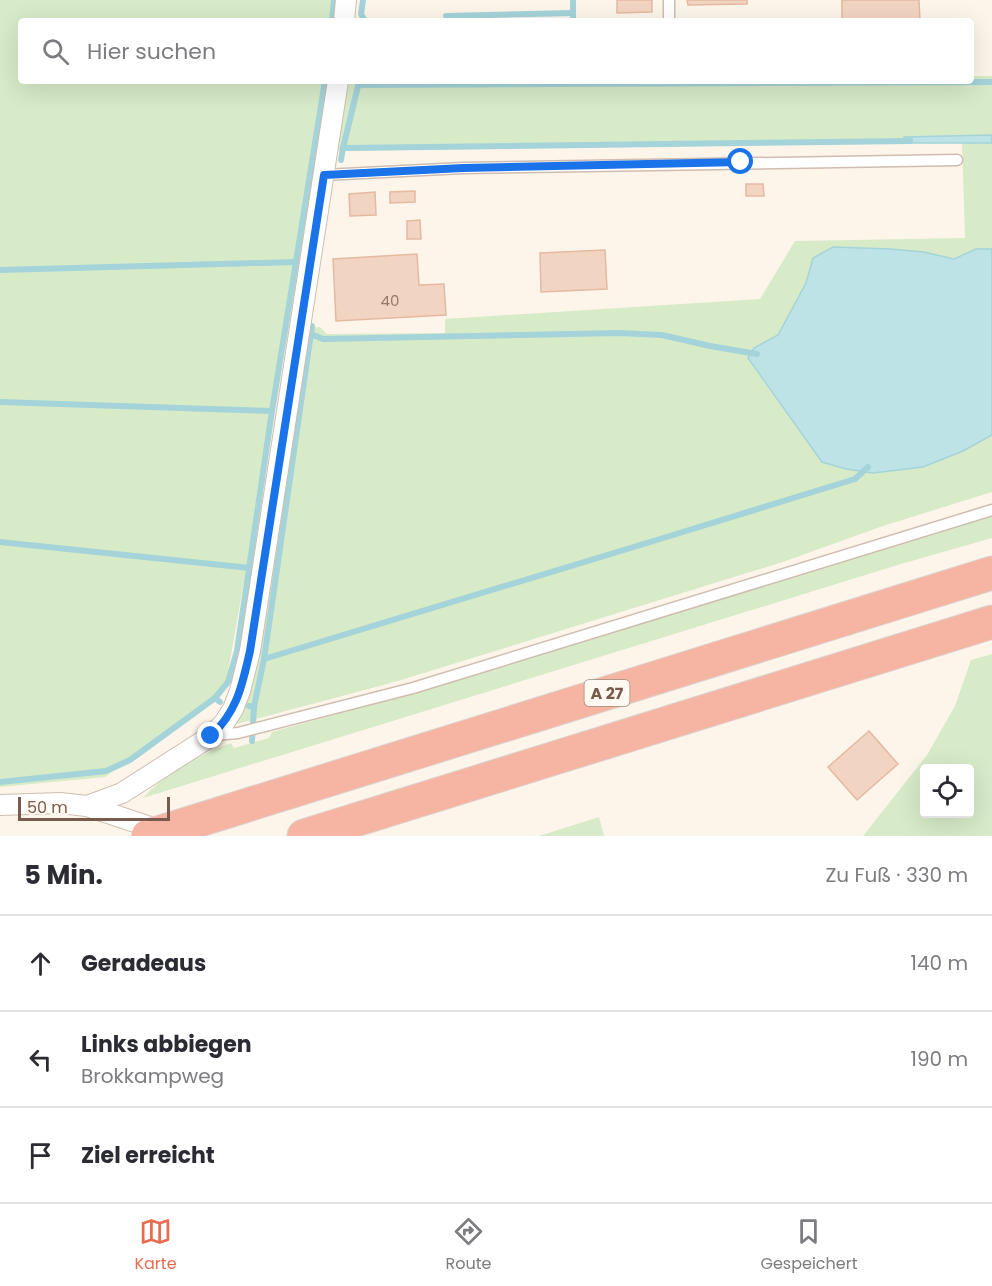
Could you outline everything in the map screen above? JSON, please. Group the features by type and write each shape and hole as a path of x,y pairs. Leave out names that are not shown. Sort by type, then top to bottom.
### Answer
{"highway":[{"name":"A 27","path":"148,836 992,573"},
{"path":"304,836 992,622"}],"street":[{"path":"344,18 346,0"},
{"path":"87,806 122,793 211,736 224,723 240,691 250,651 338,84"},
{"path":"0,805 60,803 87,806 179,836"}],"lane":[{"path":"669,0 669,18"},
{"path":"324,175 463,168 957,160"},
{"path":"211,736 238,733 413,688 992,510"}],"green space":[{"path":"0,0 336,0 334,18 18,18 18,84 330,84 328,105 225,689 105,777 0,787"},
{"path":"974,76 992,76 992,135 904,137 904,143 337,151 349,84 974,84"},
{"path":"962,143 992,143 992,249 976,249 954,259 924,252 813,258 806,283 778,335 754,348 748,358 822,462 873,473 923,467 963,451 992,435 992,492 880,527 783,562 398,681 237,724 253,677 305,328 320,327 327,334 445,333 445,319 760,299 795,241 965,238"},
{"path":"992,516 992,538 143,798 162,780 184,765 231,743 234,748 269,738 272,732 413,693"},
{"path":"992,654 992,836 863,836 927,755 955,706 971,660"},
{"path":"599,817 604,836 539,836"}],"water":[{"path":"992,135 992,143 904,143 904,137"},
{"path":"833,247 924,252 954,259 976,249 992,249 992,435 963,451 923,467 873,473 822,462 748,358 754,348 778,335 806,283 813,258"}],"building":[{"path":"617,0 652,0 652,12 617,13"},
{"path":"687,0 747,0 747,4 688,5"},
{"path":"842,0 919,0 920,18 842,18"},
{"path":"746,184 763,184 764,196 746,196"},
{"path":"415,191 415,202 390,203 390,192"},
{"path":"375,192 376,215 350,216 349,194"},
{"path":"420,220 421,239 407,239 407,221"},
{"path":"605,250 607,289 541,292 540,253"},
{"path":"417,254 419,285 444,284 446,315 336,321 333,259"},
{"path":"869,731 898,764 857,800 828,767"}],"waterway":[{"path":"332,18 334,0"},
{"path":"363,0 361,14 363,18"},
{"path":"573,0 573,18"},
{"path":"446,16 573,13"},
{"path":"974,82 992,82"},
{"path":"215,698 228,682 237,651 272,411 325,84"},
{"path":"343,148 359,84"},
{"path":"358,85 569,84"},
{"path":"341,160 343,148 910,141"},
{"path":"0,270 296,262"},
{"path":"254,707 264,659 312,326"},
{"path":"311,334 323,339 619,333 662,335 757,354"},
{"path":"0,402 272,411"},
{"path":"264,659 855,479 868,467"},
{"path":"0,542 250,568"},
{"path":"0,782 106,771 130,760 215,698 220,702"},
{"path":"249,706 254,707 252,741"}],"route":[{"path":"211,736 224,723 233,709 250,651 324,175 463,168 741,162"}]}
